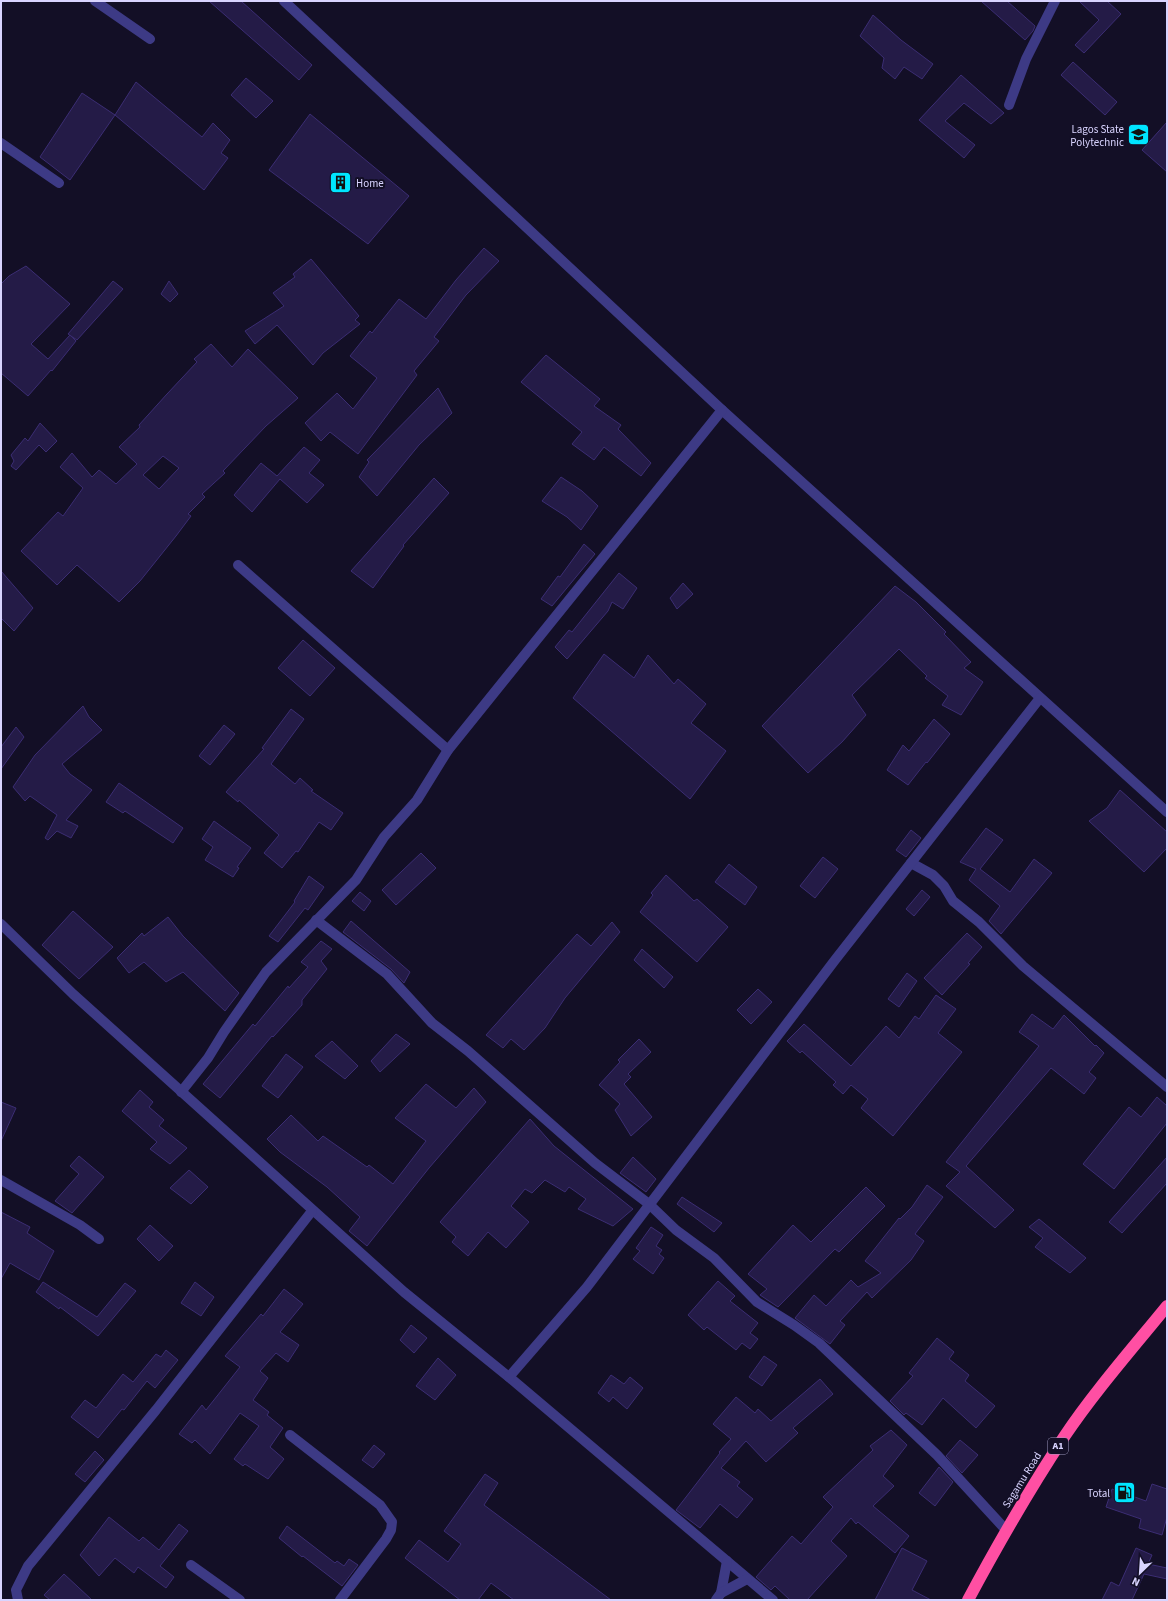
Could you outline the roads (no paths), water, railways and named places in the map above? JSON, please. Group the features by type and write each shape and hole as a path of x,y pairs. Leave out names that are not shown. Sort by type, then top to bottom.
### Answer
{"highway":[{"name":"Sagamu Road","path":"968,1600 1006,1530 1064,1437 1108,1377 1167,1306"}],"street":[{"path":"94,1 150,39"},
{"path":"284,1 722,410 1167,812"},
{"path":"1009,106 1026,59 1055,1"},
{"path":"1,143 59,183"},
{"path":"181,1092 208,1058 224,1032 266,972 356,880 384,837 417,800 448,750 722,410"},
{"path":"238,565 448,750"},
{"path":"509,1377 588,1287 649,1204 1040,698"},
{"path":"911,863 933,875 944,886 953,901 978,922 1023,966 1167,1087"},
{"path":"316,920 387,974 419,1012 468,1051 594,1163 649,1204 676,1230 714,1258 757,1302 794,1325 819,1343 937,1456 1006,1530"},
{"path":"1,924 73,994 312,1211 404,1292 509,1377 773,1600"},
{"path":"1,1180 80,1225 99,1238"},
{"path":"18,1600 16,1590 28,1566 156,1410 312,1211"},
{"path":"290,1435 380,1505 392,1522 391,1530 386,1539 340,1600"},
{"path":"719,1596 727,1561"},
{"path":"191,1565 240,1600"},
{"path":"719,1596 747,1579"}],"place":[{"name":"Lagos State Polytechnic","path":"1139,135"},
{"name":"Home","path":"340,183"},
{"name":"Total","path":"1125,1493"}]}
